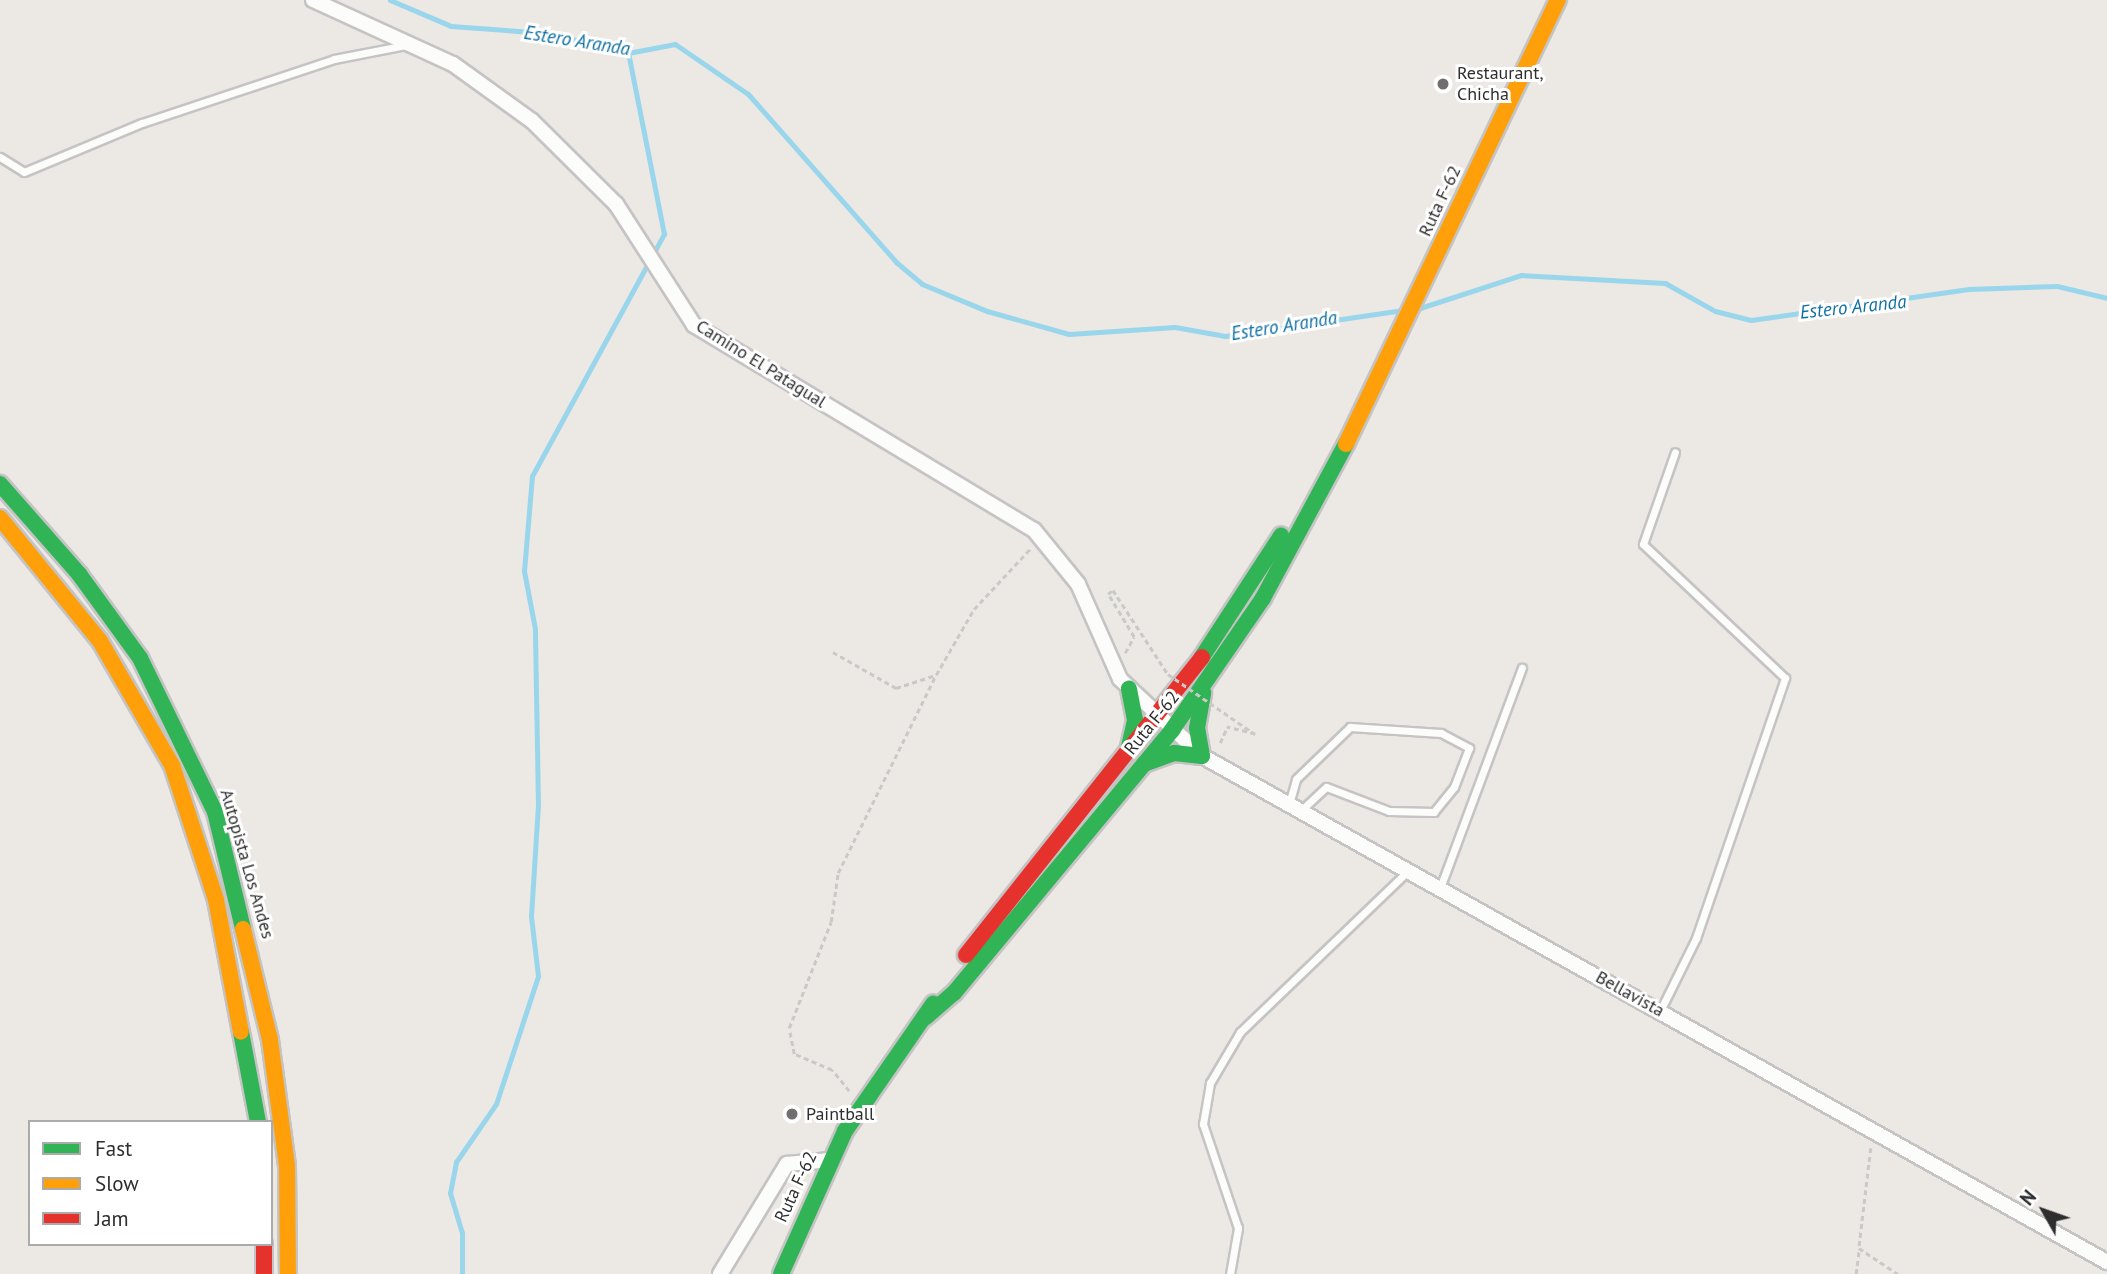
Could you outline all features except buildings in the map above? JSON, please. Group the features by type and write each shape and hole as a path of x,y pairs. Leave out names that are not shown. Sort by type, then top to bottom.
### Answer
{"main road":[{"name":"Ruta F-62","path":"926,1017 954,993 1172,730 1210,678 1318,501 1558,0"},
{"name":"Ruta F-62","path":"781,1274 830,1160 862,1106 966,956 1184,686 1356,417"},
{"name":"Autopista Los Andes","path":"0,484 71,564 139,658 215,813 270,1040 286,1166 288,1274"},
{"path":"0,518 100,641 172,765 216,900 258,1120"},
{"path":"1144,764 1174,753 1202,756 1198,713 1210,678"},
{"path":"1121,764 1135,730 1129,689 1158,695 1184,686"},
{"path":"264,1246 264,1274"}],"street":[{"name":"Camino El Patagual","path":"313,0 413,43 490,89 568,152 616,204 671,298 714,339 1001,506 1041,538 1078,584 1129,689 1158,718"},
{"name":"Bellavista","path":"1158,718 1202,756 2107,1262"},
{"path":"720,1274 787,1164 830,1160"}],"lane":[{"path":"0,158 24,172 154,119 334,60 413,43"},
{"path":"1660,1011 1696,939 1785,678 1643,544 1675,452"},
{"path":"1440,888 1522,668"},
{"path":"1350,727 1441,733 1469,748 1454,787 1434,812 1389,811 1326,788 1295,807 1296,779 1350,727"},
{"path":"1230,1274 1238,1228 1203,1124 1210,1083 1240,1032 1409,871"}],"path":[{"path":"862,1106 832,1070 794,1054 789,1028 831,922 838,873 936,676 974,609 1041,538"},
{"path":"1134,637 1108,594 1113,590 1168,674 1255,734 1227,727"},
{"path":"833,652 896,688 936,676"},
{"path":"1856,1274 1873,1130"},
{"path":"1859,1248 1898,1274"}],"waterway":[{"name":"Estero Aranda","path":"390,0 451,26 547,33 628,53 675,44 748,94 896,262 922,284 987,311 1069,334 1175,327 1225,336 1403,310"},
{"path":"462,1274 462,1233 450,1193 456,1162 496,1104 538,976 531,916 538,806 535,629 524,571 532,476 664,234 628,53"},
{"name":"Estero Aranda","path":"1420,308 1521,275 1665,283 1715,311 1751,320 1969,289 2057,286 2107,298"}],"traffic: fast":[{"path":"926,1017 954,993 1172,730 1263,598 1346,444"},
{"path":"0,484 79,574 140,658 215,812 243,929"},
{"path":"1202,657 1281,536"},
{"path":"1128,751 1135,720 1129,689"},
{"path":"1144,764 1174,753 1202,756 1197,728 1203,693"},
{"path":"781,1274 845,1131 933,1004"},
{"path":"241,1032 258,1120"}],"traffic: slow":[{"path":"1346,444 1558,0"},
{"path":"0,518 100,641 172,765 216,900 241,1032"},
{"path":"243,929 270,1040 287,1166 288,1274"}],"traffic: jam":[{"path":"966,955 1202,657"},
{"path":"264,1246 264,1274"}],"place":[{"name":"Restaurant, Chicha","path":"1443,84"},
{"name":"Paintball","path":"792,1114"}]}
